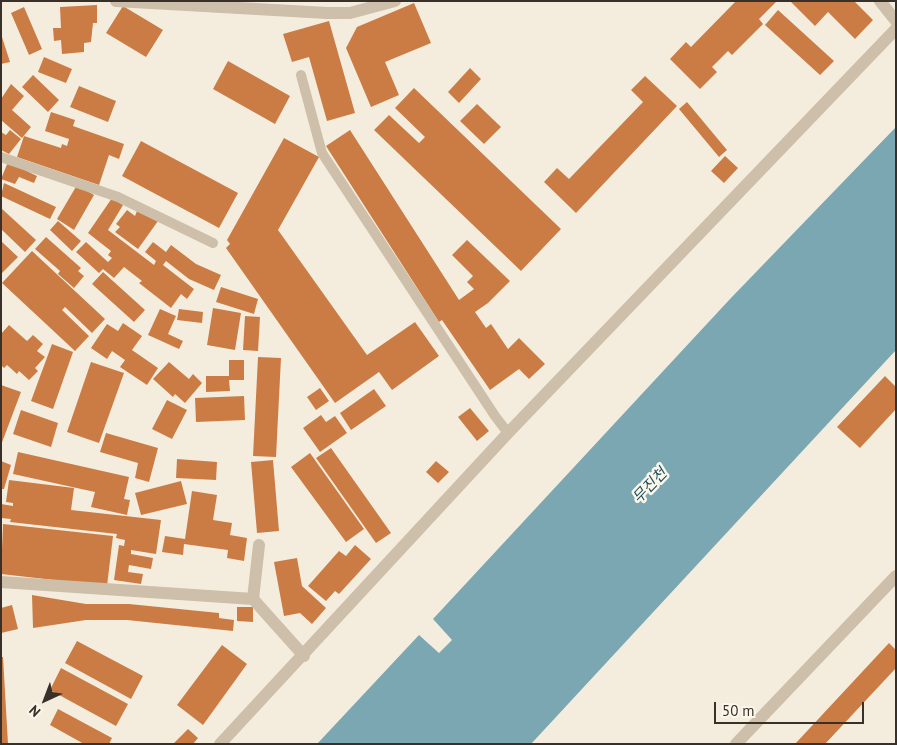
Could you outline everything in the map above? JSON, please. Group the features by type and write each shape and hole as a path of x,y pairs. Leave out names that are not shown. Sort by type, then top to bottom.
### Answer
{"street":[{"path":"116,1 350,13 395,1"},
{"path":"880,1 896,21"},
{"path":"220,744 304,656 508,433 896,29"},
{"path":"254,599 259,545"},
{"path":"736,744 896,576"},
{"path":"1,582 254,599 304,656"}],"lane":[{"path":"301,75 322,153 508,433"},
{"path":"1,157 118,197 213,243"}],"water":[{"name":"무진천","path":"896,127 896,350 531,744 317,744 419,635 439,653 452,640 433,619 730,299"}],"building":[{"path":"736,1 777,1 759,19 763,24 732,55 728,51 712,67 717,72 700,89 670,59 686,42 691,47"},
{"path":"790,1 854,1 873,20 855,39 828,12 815,26"},
{"path":"414,3 431,43 385,62 399,95 371,107 346,48 357,27"},
{"path":"97,5 97,23 93,23 91,42 84,43 84,52 62,54 61,40 54,41 53,28 61,28 60,7"},
{"path":"123,6 163,30 146,57 106,33"},
{"path":"24,7 42,49 29,55 11,13"},
{"path":"778,10 834,61 820,75 765,25"},
{"path":"329,21 355,113 327,121 309,57 292,62 283,34"},
{"path":"1,34 10,62 1,64"},
{"path":"44,57 72,69 66,83 38,72"},
{"path":"228,61 290,96 275,124 213,89"},
{"path":"470,68 481,79 459,103 448,92"},
{"path":"33,75 59,100 48,112 22,87"},
{"path":"645,76 677,106 576,213 544,182 557,168 569,179 643,102 631,90"},
{"path":"11,84 24,96 12,110 31,127 22,138 1,120 1,99"},
{"path":"79,86 116,101 108,122 70,107"},
{"path":"414,88 561,229 521,271 374,130 389,115 419,143 425,137 395,108"},
{"path":"687,102 727,150 719,157 679,109"},
{"path":"477,104 501,127 484,144 460,121"},
{"path":"51,112 75,120 73,126 124,144 119,159 109,155 99,185 17,157 24,136 61,148 62,144 67,146 69,139 45,131"},
{"path":"10,130 21,139 9,154 1,150 1,132 6,135"},
{"path":"350,130 459,300 474,289 467,282 473,276 452,255 467,240 510,281 488,303 475,312 486,328 491,324 508,349 519,338 545,364 529,379 519,369 490,390 442,320 439,322 326,146"},
{"path":"284,138 319,157 278,230 367,355 415,322 439,356 392,390 379,372 335,403 226,248 230,244 227,240"},
{"path":"141,141 238,193 219,228 122,176"},
{"path":"725,156 738,168 724,183 711,171"},
{"path":"8,162 37,176 34,183 19,177 15,184 1,179"},
{"path":"4,183 56,207 50,219 1,196"},
{"path":"77,185 94,195 74,230 57,219"},
{"path":"112,198 123,205 108,230 154,265 156,261 145,252 153,242 166,252 171,245 196,264 221,275 214,290 189,279 166,261 163,265 194,289 187,299 181,294 171,308 139,283 142,281 124,267 114,278 103,269 99,273 76,252 86,242 108,262 112,258 108,255 111,251 88,233"},
{"path":"1,208 36,240 25,252 1,229"},
{"path":"127,210 135,216 137,211 158,221 138,249 115,232 120,227 116,224"},
{"path":"58,221 81,241 72,251 50,230"},
{"path":"46,237 81,268 78,271 84,276 74,288 58,274 60,271 35,249"},
{"path":"1,241 18,257 1,274"},
{"path":"32,251 105,319 92,333 65,307 62,310 89,336 75,351 2,283"},
{"path":"103,272 145,310 134,322 92,284"},
{"path":"221,287 258,299 254,314 216,302"},
{"path":"213,308 241,313 235,350 207,345"},
{"path":"160,309 176,316 168,334 183,341 179,349 148,335"},
{"path":"179,309 203,312 202,323 177,320"},
{"path":"245,316 260,317 258,351 243,350"},
{"path":"123,323 142,336 132,350 158,368 147,385 120,367 125,360 112,351 107,359 91,348 107,324 118,331"},
{"path":"9,325 27,341 33,335 43,344 37,351 45,357 35,368 38,371 29,380 19,371 17,374 7,365 4,368 1,365 1,334"},
{"path":"52,344 73,352 53,409 31,401"},
{"path":"258,357 281,358 276,457 253,456"},
{"path":"229,360 244,360 244,380 229,380 230,391 206,392 206,376 229,376"},
{"path":"91,362 124,373 99,443 67,432"},
{"path":"169,362 189,379 193,374 202,383 185,403 175,394 173,397 153,379"},
{"path":"885,376 896,387 896,409 860,448 837,427"},
{"path":"1,385 21,392 1,445"},
{"path":"320,388 329,401 316,410 307,397"},
{"path":"374,389 386,406 351,430 340,413"},
{"path":"244,396 245,420 196,422 195,398"},
{"path":"167,400 187,410 172,439 152,429"},
{"path":"470,408 489,431 477,441 458,417"},
{"path":"21,410 58,423 51,447 13,434"},
{"path":"321,415 326,422 335,416 347,433 320,452 303,428"},
{"path":"106,433 158,448 149,482 135,478 138,463 100,452"},
{"path":"331,448 391,533 376,543 316,458"},
{"path":"18,452 129,477 124,499 130,500 127,515 91,507 95,492 13,474"},
{"path":"310,453 364,529 346,542 291,467"},
{"path":"177,459 217,462 216,480 176,478"},
{"path":"273,460 279,531 257,533 251,462"},
{"path":"1,461 11,465 4,489 1,489"},
{"path":"436,461 449,472 438,483 426,472"},
{"path":"9,480 74,488 71,510 161,520 156,554 131,550 131,554 153,558 151,569 129,565 128,572 143,574 141,584 114,580 119,545 124,546 125,540 116,538 117,534 10,522 11,519 1,518 1,504 13,506 13,503 6,502"},
{"path":"181,481 187,504 141,515 135,493"},
{"path":"192,491 217,495 213,520 232,523 230,535 247,538 244,561 227,558 228,550 184,544 183,555 162,552 165,536 185,539"},
{"path":"3,524 113,536 107,586 1,574"},
{"path":"355,545 371,559 339,594 335,591 326,601 308,586 339,551 346,556"},
{"path":"297,558 302,586 326,608 312,624 300,613 284,616 274,562"},
{"path":"32,595 86,604 129,604 219,613 219,618 234,620 233,631 127,620 86,620 33,628"},
{"path":"12,605 18,629 1,633 1,608"},
{"path":"237,607 253,607 253,622 237,621"},
{"path":"77,641 143,676 131,699 65,663"},
{"path":"889,643 896,650 896,668 825,744 795,744"},
{"path":"222,645 247,664 203,725 177,705"},
{"path":"1,657 3,657 8,744 1,744"},
{"path":"61,668 128,704 116,726 50,690"},
{"path":"58,709 112,738 109,744 84,744 50,725"},
{"path":"188,729 198,738 193,744 173,744"}]}
